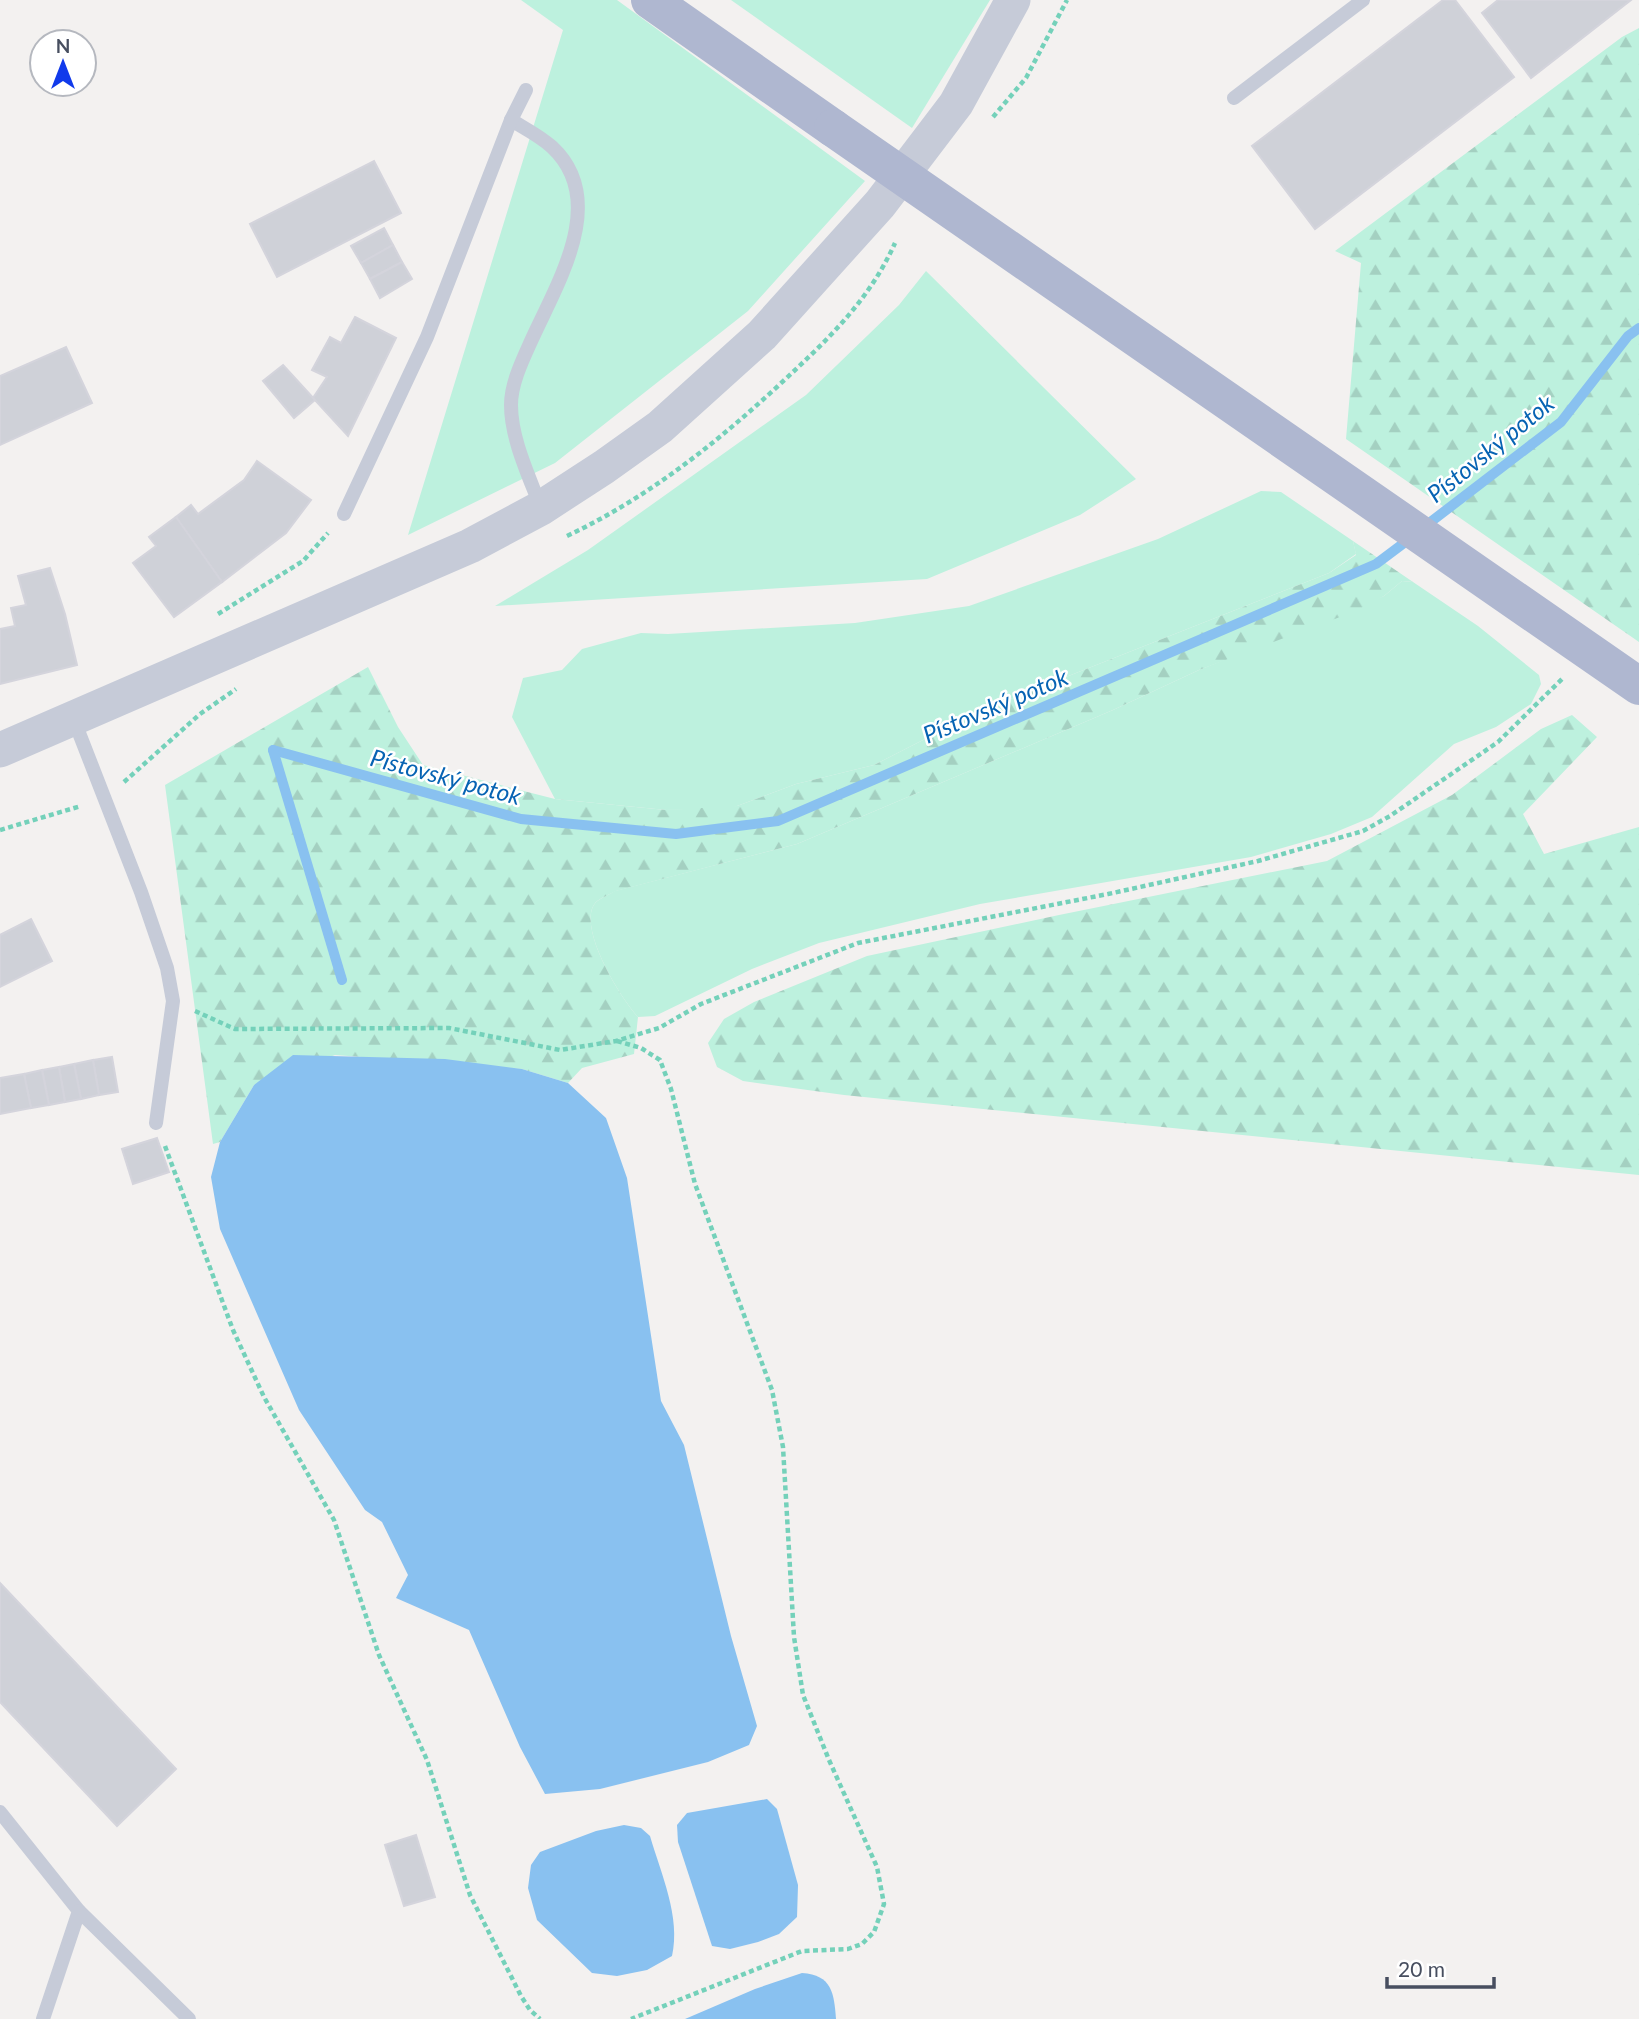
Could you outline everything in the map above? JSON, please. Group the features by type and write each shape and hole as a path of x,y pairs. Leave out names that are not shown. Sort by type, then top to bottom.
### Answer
{"main road":[{"path":"650,0 1639,686"}],"street":[{"path":"0,750 470,546 541,508 660,427 762,335 880,204 956,103 1013,0"}],"lane":[{"path":"1234,98 1363,0"},
{"path":"344,514 427,337 511,120 526,90"},
{"path":"511,120 551,146 568,166 579,200 577,230 564,270 519,368 511,405 517,440 541,508"},
{"path":"74,720 141,892 166,968 173,1001 156,1123"},
{"path":"0,1812 79,1912 189,2019"},
{"path":"44,2019 79,1912"}],"path":[{"path":"558,541 579,531"},
{"path":"173,1001 235,1029 449,1028 559,1050 616,1041 659,1028 701,1004 858,943 1108,894 1258,861 1363,831 1390,816 1498,742 1566,675"},
{"path":"0,831 103,799 200,714 245,683"},
{"path":"616,1041 641,1048 660,1060 671,1089 695,1184 772,1390 783,1447 794,1637 803,1695 877,1867 884,1904 874,1932 862,1944 848,1949 802,1951 631,2019"},
{"path":"156,1123 233,1330 264,1397 334,1520 379,1655 427,1760 470,1895 521,1996 540,2019"}],"green space":[{"path":"521,0 617,0 865,181 748,311 555,463 408,535 563,30"},
{"path":"731,0 990,0 912,128"},
{"path":"1639,28 1639,642 1346,439 1361,263 1335,251 1622,37"},
{"path":"926,271 1136,479 1080,515 927,579 495,606 588,550 806,395 899,305"},
{"path":"1261,491 1281,492 1353,541 1356,554 1329,573 980,711 874,765 796,784 729,809 666,810 555,799 512,717 523,678 562,670 582,649 641,633 668,634 855,623 969,606 1158,539"},
{"path":"1353,541 1413,582 1402,581 1384,596 1356,611 1199,670 1113,710 797,844 616,891 596,902 591,913 591,927 596,944 621,995 638,1017 634,1054 582,1068 568,1083 522,1069 335,1055 254,1085 220,1142 213,1144 165,785 368,667 398,727 423,765 555,799 666,810 737,806 796,784 874,765 980,711 1329,573 1356,555"},
{"path":"1402,581 1413,582 1478,626 1539,675 1541,684 1531,704 1496,727 1454,744 1372,817 1331,834 1251,857 980,904 819,943 752,969 655,1016 638,1017 621,995 603,961 591,927 591,913 596,902 615,891 797,844 1113,710 1199,670 1384,596"},
{"path":"1572,715 1597,737 1523,814 1544,854 1639,827 1639,1175 844,1095 743,1081 717,1067 708,1043 724,1019 754,1002 867,956 1327,861 1452,795 1541,729"}],"water":[{"path":"293,1055 445,1059 522,1069 568,1083 606,1118 627,1178 661,1401 684,1445 731,1636 757,1726 749,1745 708,1762 600,1789 545,1794 520,1747 469,1630 396,1598 408,1575 382,1522 365,1510 299,1410 220,1229 211,1177 220,1142 254,1085"},
{"path":"767,1799 777,1809 798,1885 797,1917 779,1934 758,1942 730,1949 712,1946 678,1842 677,1825 687,1813"},
{"path":"624,1825 641,1828 650,1836 672,1911 672,1956 647,1970 617,1976 592,1973 537,1920 528,1888 531,1865 540,1852 596,1831"},
{"path":"802,1973 820,1977 830,1987 836,2019 685,2019 755,1989"}],"building":[{"path":"1443,0 1455,0 1514,77 1315,229 1252,146"},
{"path":"1498,0 1631,0 1531,78 1482,13"},
{"path":"374,161 401,213 277,277 250,224"},
{"path":"384,228 393,245 361,263 351,246"},
{"path":"393,245 402,262 370,279 361,263"},
{"path":"402,262 412,279 380,298 370,279"},
{"path":"355,317 396,338 348,436 313,398 327,377 312,370 330,337 341,343"},
{"path":"66,347 92,403 0,445 0,376"},
{"path":"283,365 315,400 294,418 263,381"},
{"path":"257,461 311,500 286,533 222,582 176,517 191,505 198,514 244,480"},
{"path":"176,517 222,582 174,617 133,563 156,546 149,537"},
{"path":"50,568 65,614 77,665 0,684 0,629 15,626 11,608 26,605 18,576"},
{"path":"31,919 52,961 0,987 0,935"},
{"path":"112,1057 118,1092 99,1095 93,1060"},
{"path":"93,1060 99,1095 81,1099 74,1064"},
{"path":"74,1064 81,1099 65,1102 59,1067"},
{"path":"59,1067 65,1102 49,1105 42,1070"},
{"path":"42,1070 49,1105 31,1108 24,1074"},
{"path":"24,1074 31,1108 0,1114 0,1078"},
{"path":"157,1138 169,1172 133,1184 122,1149"},
{"path":"0,1583 176,1769 117,1826 0,1702"},
{"path":"416,1835 435,1897 404,1906 385,1845"}],"waterway":[{"name":"Pístovský potok","path":"1424,527 1561,422 1628,336 1639,328"},
{"name":"Pístovský potok","path":"273,750 521,819 676,834 778,821 1376,564 1412,537"},
{"path":"273,750 342,980"}]}
